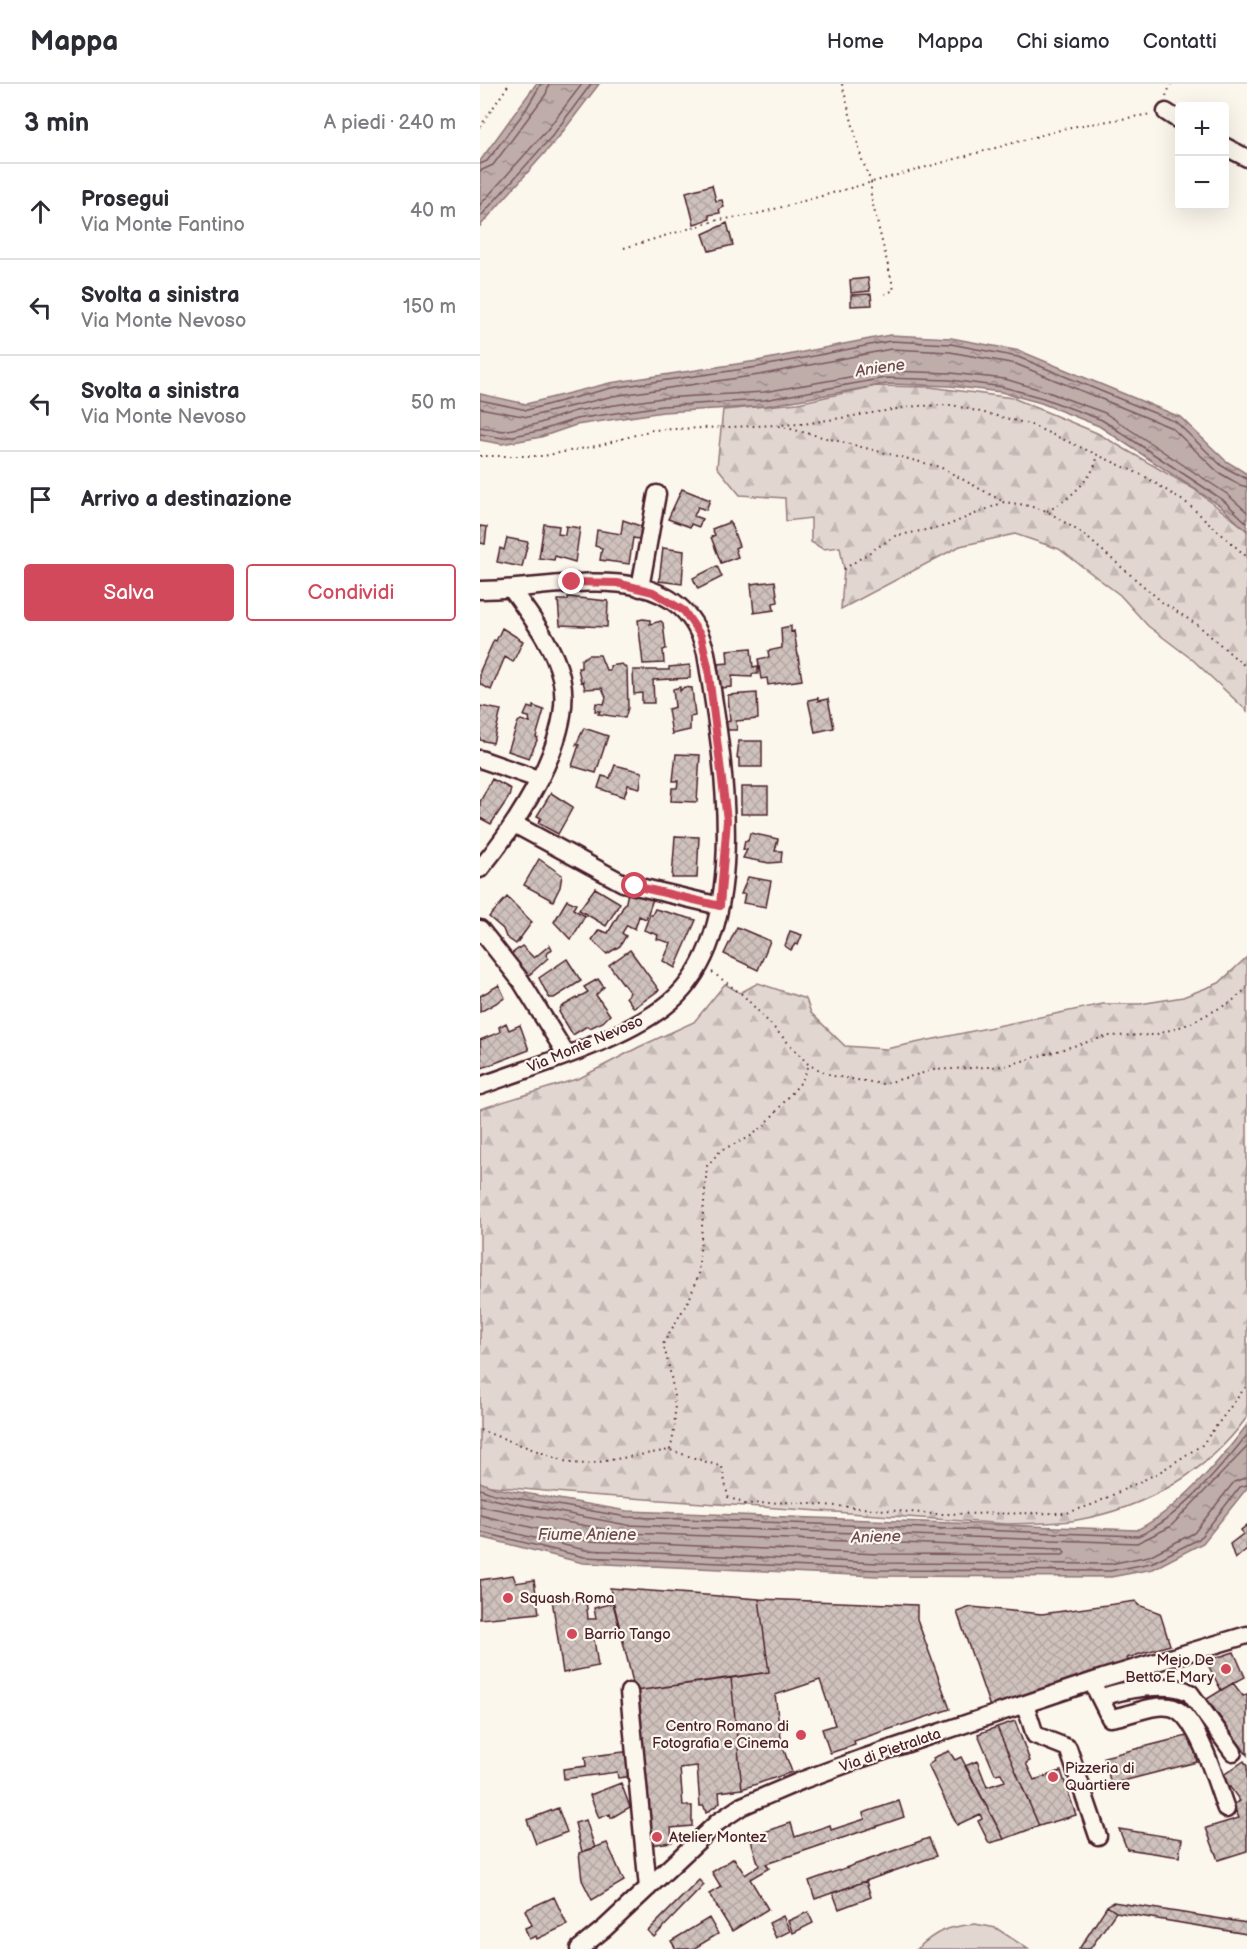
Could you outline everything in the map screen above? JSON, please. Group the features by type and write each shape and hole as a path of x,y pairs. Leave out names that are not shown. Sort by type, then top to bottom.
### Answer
{"street":[{"path":"1229,149 1247,158"},
{"path":"640,588 657,494"},
{"name":"Via Monte Nevoso","path":"480,590 512,590 588,581 640,588 671,600 684,611 698,629 704,644 727,820 720,906 703,964 681,994 648,1018 566,1054 480,1086"},
{"path":"480,870 514,824 538,779 558,729 563,690 551,648 512,590"},
{"path":"480,759 538,779"},
{"path":"514,824 623,883 720,906"},
{"path":"480,929 521,981 566,1054"},
{"name":"Via di Pietralata","path":"579,1949 718,1822 742,1806 802,1780 1025,1704 1202,1647 1247,1635"},
{"path":"1092,1682 1110,1718 1171,1707 1188,1718 1211,1767 1226,1809"},
{"path":"1100,1698 1158,1687 1180,1687 1190,1693 1233,1752"},
{"path":"630,1692 648,1888"},
{"path":"1025,1704 1035,1735 1068,1748 1098,1836"}],"path":[{"path":"480,127 509,84"},
{"path":"842,84 862,160 871,182 871,197 894,290 883,295"},
{"path":"624,248 718,220 753,215 1071,127 1173,117 1165,99 1171,84"},
{"path":"480,456 543,456 601,445 652,430 776,425 915,406 952,405 1029,424 1144,476 1188,504 1233,541 1247,557"},
{"path":"776,425 940,467 1004,502 1047,511 1083,534 1162,602 1207,633 1247,668"},
{"path":"1047,511 1061,505 1096,470 1098,457"},
{"path":"844,569 895,536 946,526 1004,502"},
{"path":"703,964 743,995 809,1065 833,1076 883,1084 945,1069 1005,1066 1108,1036 1154,1035 1189,1024 1231,1002 1247,988"},
{"path":"670,1450 676,1429 675,1406 663,1344 690,1298 698,1274 707,1166 722,1150 748,1138 763,1127 802,1081 809,1065"},
{"path":"480,1430 570,1463 587,1464 670,1450 722,1467 728,1497 745,1504 789,1502 933,1514 1066,1513 1094,1504 1158,1473 1203,1445 1247,1385"}],"green space":[{"path":"876,386 930,387 1013,398 1097,433 1194,489 1247,530 1247,711 1193,660 1148,626 1120,595 1059,549 1015,534 960,546 841,609 844,569 840,547 823,549 811,542 811,518 786,521 785,498 740,495 717,467 723,410 798,403"},
{"path":"1247,957 1247,1417 1231,1437 1194,1471 1150,1497 1127,1507 1077,1520 1007,1524 589,1495 480,1485 480,1109 580,1078 639,1047 694,1022 725,984 740,993 758,983 806,999 811,1013 845,1046 886,1049 1103,1004 1140,1004 1183,997 1219,983"},
{"path":"975,1924 996,1928 1028,1949 917,1949 943,1930"}],"water":[{"path":"536,84 599,84 558,138 480,226 480,161"},
{"name":"Aniene","path":"890,335 951,338 1020,351 1180,417 1226,461 1247,474 1247,531 1219,505 1099,426 1041,403 1001,392 950,386 886,384 765,406 663,412 576,425 541,437 502,444 480,440 480,394 526,404 610,383 757,361"},
{"name":"Fiume Aniene","path":"1247,1425 1247,1488 1203,1543 1153,1569 1111,1577 877,1576 583,1563 480,1537 480,1482 495,1488 627,1511 1137,1530 1169,1509 1197,1484"}],"building":[{"path":"712,185 716,201 722,200 724,207 719,209 720,213 709,215 710,219 694,224 686,192"},
{"path":"727,223 733,245 709,251 703,234"},
{"path":"868,278 870,291 851,293 850,280"},
{"path":"871,294 872,305 851,306 851,295"},
{"path":"682,489 710,500 706,510 698,507 694,516 702,519 699,527 691,524 690,527 668,519"},
{"path":"623,520 646,528 644,540 633,538 629,564 600,560 602,548 595,546 597,530 621,534"},
{"path":"730,522 739,546 735,548 738,557 721,563 711,537 715,535 712,529"},
{"path":"544,524 559,526 558,534 565,535 566,526 580,528 575,562 555,556 554,560 539,558"},
{"path":"480,526 487,527 485,544 480,543"},
{"path":"507,538 528,542 522,567 497,562 500,548 504,550"},
{"path":"663,548 684,551 682,584 659,581"},
{"path":"717,566 722,577 698,589 693,578"},
{"path":"775,581 778,602 773,603 774,610 754,613 751,584"},
{"path":"568,597 608,601 607,627 560,625 558,600 568,600"},
{"path":"638,620 650,620 650,624 661,621 663,623 666,649 663,650 664,663 643,664"},
{"path":"791,626 791,632 794,631 802,680 768,685 767,678 761,679 758,659 769,657 768,651 782,648 781,628"},
{"path":"502,628 523,641 513,662 505,657 491,690 480,684 480,671"},
{"path":"751,648 753,667 758,666 758,674 752,674 752,677 732,676 732,687 720,688 718,664 728,663 727,650"},
{"path":"588,655 600,655 606,670 610,670 610,666 622,664 627,669 628,708 625,718 598,714 600,711 595,711 596,703 604,704 606,697 602,688 585,689 583,681 581,682 578,668 581,668 581,660"},
{"path":"690,665 690,678 653,680 654,703 642,703 642,693 634,694 633,670 669,670 669,667"},
{"path":"680,687 680,691 684,687 692,688 695,716 690,717 690,730 672,734 668,709 675,707 673,689"},
{"path":"757,693 758,719 736,721 737,730 724,730 724,722 730,721 728,695"},
{"path":"818,698 818,701 828,699 834,728 815,732 808,700"},
{"path":"480,706 501,710 493,743 480,740"},
{"path":"533,706 544,710 536,737 538,738 529,758 508,751 518,722 521,720 530,723 529,717 524,716 528,707 533,709"},
{"path":"584,728 608,736 596,773 572,766 579,745 576,745"},
{"path":"739,741 762,741 762,767 739,767 739,758 737,758"},
{"path":"676,754 700,755 697,802 671,801 672,788 677,788 678,781 673,781"},
{"path":"615,765 642,772 640,788 628,785 624,797 598,788 602,776 610,778"},
{"path":"492,779 511,789 509,797 491,824 480,818 480,802"},
{"path":"741,787 768,787 768,814 741,814"},
{"path":"551,793 573,807 558,834 538,823 541,818 537,816"},
{"path":"750,833 778,839 775,851 782,851 781,862 769,863 743,858 747,850 743,850 745,841 748,841"},
{"path":"675,836 699,837 697,878 672,878"},
{"path":"539,859 562,875 560,887 553,901 524,885"},
{"path":"748,877 771,881 766,907 743,903 745,894 741,894"},
{"path":"595,888 620,903 606,926 579,910"},
{"path":"628,892 653,899 646,919 639,916 635,929 627,925 622,933 626,936 620,946 607,954 592,940 599,930 608,933 626,902"},
{"path":"507,897 532,922 516,944 506,937 503,929 489,917"},
{"path":"567,900 576,904 573,909 585,916 571,940 554,922"},
{"path":"655,909 696,920 675,968 663,961 671,943 657,939 658,935 644,930 650,914 652,915"},
{"path":"737,927 770,941 758,970 724,954"},
{"path":"790,931 802,935 798,945 795,944 791,950 785,946"},
{"path":"550,945 552,949 546,955 548,958 527,977 510,955 522,946 534,958"},
{"path":"630,950 659,990 634,1008 626,997 630,993 609,965"},
{"path":"567,959 581,981 554,998 549,998 539,978"},
{"path":"598,979 604,987 596,995 610,1015 603,1022 590,1028 587,1026 573,1035 559,1012 561,1007 588,992 584,987"},
{"path":"499,985 505,998 480,1012 480,996"},
{"path":"506,1023 509,1030 520,1025 529,1050 482,1068 480,1040 500,1032 499,1027"},
{"path":"1247,1525 1247,1549 1235,1559 1230,1544 1243,1534 1241,1530"},
{"name":"Squash Roma","path":"513,1575 516,1583 534,1580 539,1613 480,1619 480,1580"},
{"path":"610,1588 759,1599 769,1672 635,1691"},
{"path":"586,1598 588,1619 596,1619 594,1608 613,1603 621,1635 599,1636 598,1631 593,1632 598,1666 563,1673 552,1599"},
{"path":"759,1599 917,1605 917,1619 950,1709 854,1741 855,1745 830,1753 822,1729 835,1725 820,1680 775,1695 782,1745 792,1772 742,1789 731,1678 769,1672"},
{"path":"1136,1601 1138,1605 1160,1613 1170,1645 1127,1658 1129,1662 990,1707 957,1612 971,1607 1042,1614"},
{"name":"Mejo De Betto E Mary","path":"1234,1652 1245,1677 1221,1690 1206,1661"},
{"path":"731,1678 742,1789 719,1792 720,1803 706,1813 704,1806 700,1806 697,1766 680,1768 683,1806 692,1806 692,1826 671,1828 672,1842 650,1845 635,1691"},
{"path":"1233,1683 1243,1696 1247,1694 1247,1755 1207,1699"},
{"name":"Pizzeria di Quartiere","path":"1015,1721 1030,1761 1026,1763 1034,1780 1061,1771 1076,1815 1039,1826 997,1727"},
{"path":"997,1727 1039,1826 1004,1839 965,1766 977,1761 987,1787 1005,1781 1001,1773 995,1774 978,1734"},
{"path":"1191,1735 1197,1762 1111,1784 1104,1757"},
{"path":"631,1751 634,1776 618,1778 617,1772 564,1779 563,1769 586,1766 585,1757"},
{"path":"949,1751 955,1760 961,1757 1004,1839 989,1843 978,1821 982,1819 980,1814 957,1825 928,1765 934,1761 933,1758"},
{"path":"1244,1761 1247,1766 1247,1851 1218,1860 1206,1828 1239,1818 1233,1805 1240,1801 1222,1776"},
{"path":"621,1783 630,1807 611,1818 610,1814 599,1818 590,1795"},
{"path":"899,1801 904,1817 766,1864 769,1868 750,1879 768,1909 732,1931 709,1894 721,1887 712,1872 734,1858 745,1875 759,1866 750,1837 791,1823 795,1837 830,1825 831,1830 865,1819 863,1813"},
{"path":"558,1808 567,1832 536,1844 527,1820"},
{"path":"586,1820 595,1848 582,1852 575,1823"},
{"path":"1119,1829 1182,1839 1179,1857 1127,1849"},
{"path":"929,1838 936,1856 815,1899 809,1881"},
{"path":"607,1843 624,1881 592,1900 582,1880 579,1853"},
{"path":"699,1880 704,1885 654,1937 648,1931"},
{"path":"866,1881 871,1897 839,1909 833,1893"},
{"path":"554,1897 567,1925 537,1939 536,1936 529,1939 525,1928 532,1925 525,1910"},
{"path":"1113,1902 1247,1923 1247,1934 1116,1912 1107,1906"},
{"path":"1107,1906 1116,1912 1090,1949 1079,1949"},
{"path":"808,1912 813,1923 793,1933 788,1921"},
{"path":"783,1916 790,1931 776,1938 769,1923"},
{"path":"709,1918 718,1934 693,1949 676,1949 671,1941"}],"place":[{"name":"Squash Roma","path":"508,1598"},
{"name":"Barrio Tango","path":"572,1634"},
{"name":"Mejo De Betto E Mary","path":"1226,1669"},
{"name":"Centro Romano di Fotografia e Cinema","path":"801,1735"},
{"name":"Pizzeria di Quartiere","path":"1053,1777"},
{"name":"Atelier Montez","path":"657,1837"}],"route":[{"path":"572,582 617,583 653,592 671,600 694,622 706,653 727,820 720,906 635,886"}]}
